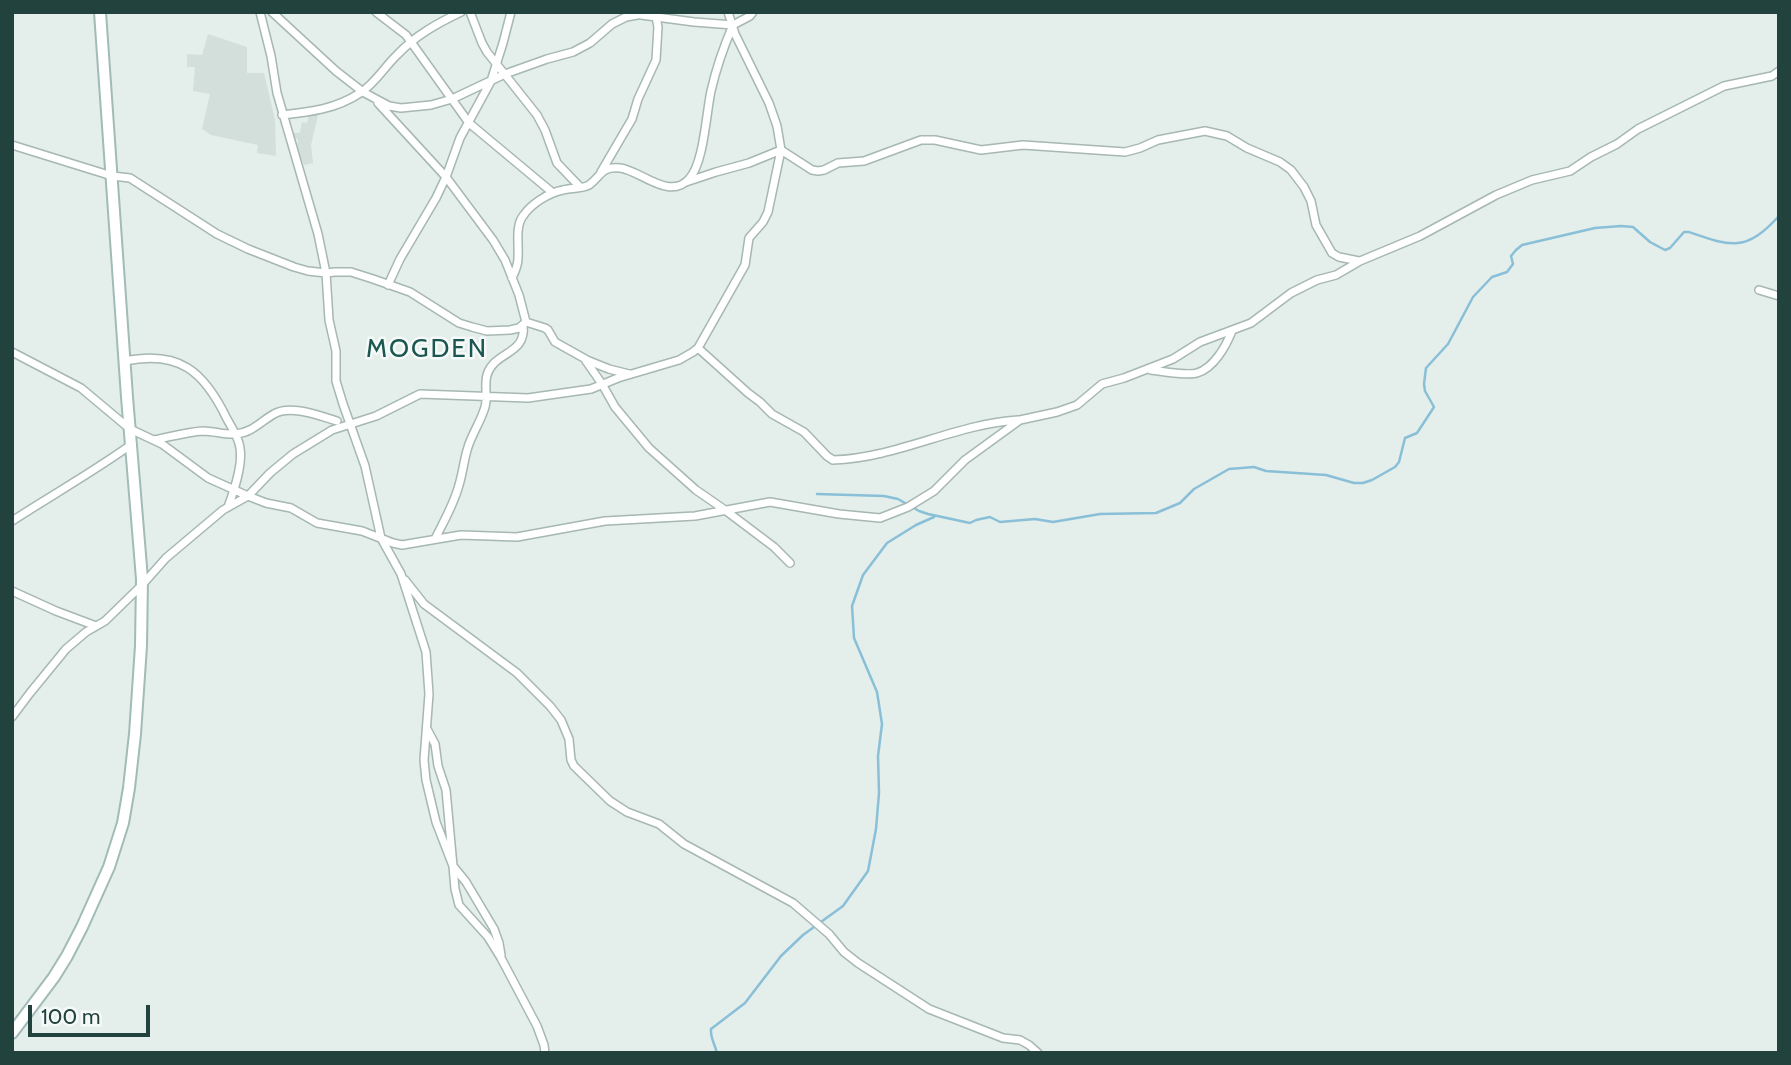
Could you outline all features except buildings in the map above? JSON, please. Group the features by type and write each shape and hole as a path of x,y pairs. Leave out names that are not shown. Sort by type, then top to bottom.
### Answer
{"street":[{"path":"12,1033 67,956 95,901 119,838 129,788 135,734 142,586 100,12"},
{"path":"260,12 271,56 276,93 318,234 326,273 329,320 336,351 336,381 365,466 381,538 401,574 424,604 517,673 550,706 561,720 569,739 574,766 610,801 627,812 659,824 684,844 793,903 858,963 929,1009 1003,1038 1020,1040 1038,1053"},
{"path":"272,12 363,92 389,106 401,108 431,105 452,99 505,74 573,51 590,43 612,24 626,18 643,14 733,25 754,12"},
{"path":"376,12 411,41 469,123 553,193"},
{"path":"282,115 322,110 363,92 411,41 461,12"},
{"path":"470,12 482,43 537,115 557,163 580,187"},
{"path":"388,285 436,198 460,138 491,81 511,12"},
{"path":"12,717 66,649 86,632 105,621 142,586 166,558 228,507 248,496 285,460 332,430 376,416 420,394 541,397 591,389 630,374 680,360 694,352 745,265 749,239 768,212 781,150 769,103 735,34 728,12"},
{"path":"600,173 632,119 656,60 656,15"},
{"path":"686,182 698,163 712,90 733,25"},
{"path":"698,348 772,414 804,432 833,460 883,452 994,421 1020,420 1057,412 1077,405 1102,384 1147,370 1184,354 1200,342 1251,323 1291,293 1420,236 1496,195 1532,180 1570,171 1638,129 1724,86 1772,76 1779,71"},
{"path":"375,99 446,177 494,240 519,295 525,324 523,338 516,348 491,365 486,380 487,397 484,410 467,449 460,484 451,508 435,539"},
{"path":"781,150 818,171 838,163 864,161 921,140 935,140 981,150 1023,145 1125,152 1158,140 1205,131 1215,132 1280,162 1291,170 1311,201 1315,225 1332,253 1360,261"},
{"path":"12,145 112,176 130,178 217,234 248,249 308,271 351,272 410,292 459,323 487,331 510,330 525,324 545,328 555,342 584,359 630,374"},
{"path":"512,278 518,259 519,223 523,215 553,193 586,187 606,169 621,168 650,182 675,186 781,150"},
{"path":"1759,290 1779,296"},
{"path":"1147,370 1199,373 1222,353 1232,330"},
{"path":"12,352 81,388 130,429 162,444 208,478 266,503 291,508 317,523 362,531 402,545 461,535 517,537 606,522 695,516 770,502 880,518 908,507 934,491 965,460 1020,420"},
{"path":"125,361 162,358 180,363 206,382 222,407 240,448 234,490 228,507"},
{"path":"584,359 615,407 649,448 696,490 726,510 790,562"},
{"path":"332,430 343,404"},
{"path":"154,440 205,431 235,434 257,426 284,410 312,413 337,421"},
{"path":"12,520 132,444"},
{"path":"401,574 426,652 429,694 426,780 436,822 453,866 494,929 501,958"},
{"path":"12,591 96,626"},
{"path":"426,729 435,744 438,766 446,790 455,889 459,905 488,937 501,958 537,1026 545,1053"}],"shaded area":[{"path":"208,34 247,47 247,73 264,73 275,120 276,156 257,153 258,145 211,135 202,129 210,94 193,91 195,67 187,67 187,54 202,55"},
{"path":"309,114 318,115 311,145 313,163 304,165 297,147 298,139 294,138 293,133 300,133 302,122 307,123"}],"waterway":[{"path":"817,494 884,496 898,499 928,514 970,523 990,517 1000,522 1035,519 1053,522 1100,514 1156,513 1180,503 1194,489 1229,469 1254,467 1266,471 1326,475 1363,483 1395,467 1399,462 1405,438 1417,433 1434,407 1425,391 1426,368 1448,344 1473,297 1492,277 1507,272 1513,264 1511,256 1522,245 1595,228 1621,226 1633,227 1650,242 1665,250 1684,232 1717,241 1738,243 1757,236 1779,216"},
{"path":"717,1053 711,1029 745,1003 781,956 803,935 843,906 868,871 876,829 878,756 882,724 877,692 854,638 852,606 863,575 887,543 934,517"}],"district":[{"name":"MOGDEN","path":"427,349"}]}
